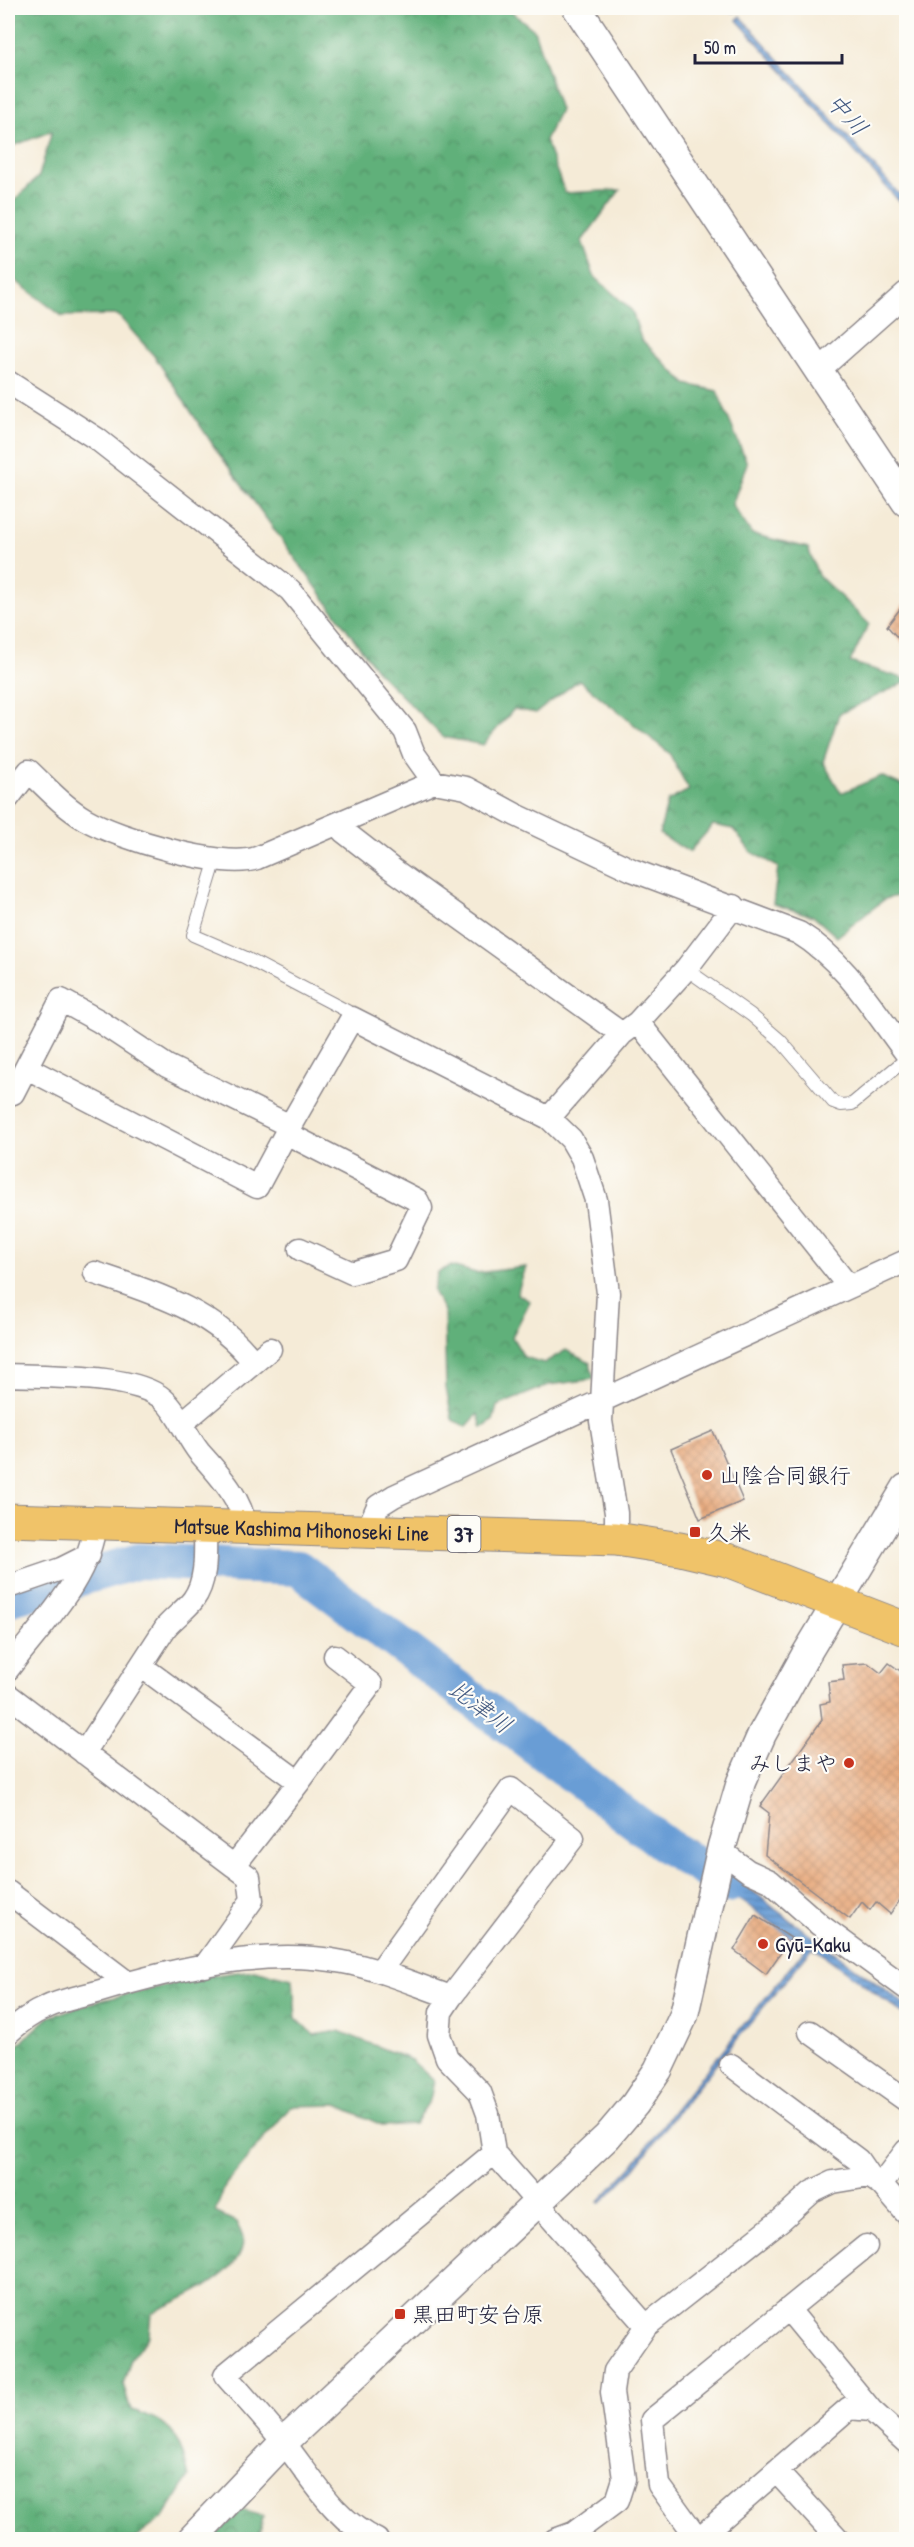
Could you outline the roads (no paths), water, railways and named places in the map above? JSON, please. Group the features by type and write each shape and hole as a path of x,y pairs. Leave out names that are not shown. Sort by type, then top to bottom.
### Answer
{"main road":[{"name":"Matsue Kashima Mihonoseki Line","path":"8,1520 95,1523 205,1551 246,1528 616,1539 680,1549 727,1560 906,1629"}],"street":[{"path":"577,8 906,502"},
{"path":"818,371 906,293"},
{"path":"8,382 97,439 290,590 405,731 414,754 434,782"},
{"path":"8,798 29,771 57,799 87,820 157,847 216,859 247,862 434,782 466,788 516,815 632,870 734,906 799,933 814,942 841,968 906,1053"},
{"path":"341,823 343,831 392,869 630,1028 849,1287"},
{"path":"549,1118 686,969 734,906"},
{"path":"13,1094 61,1000 99,1021 166,1066 288,1129 417,1200 421,1208 396,1260 352,1273 300,1249"},
{"path":"27,1068 256,1188 352,1018 549,1118 571,1139 582,1158 596,1200 608,1293 601,1421 616,1513 616,1539"},
{"path":"367,1531 378,1506 394,1496 906,1261"},
{"path":"95,1273 172,1299 240,1344 261,1355 182,1424"},
{"path":"8,1375 118,1381 152,1391 165,1400 194,1445 236,1495 246,1528"},
{"path":"191,2540 284,2442 607,2138 635,2104 658,2070 684,2015 711,1888 741,1782 762,1734 805,1656 906,1488"},
{"path":"8,1669 70,1586 86,1560 95,1523"},
{"path":"84,1753 166,1627 181,1610 193,1601 205,1551"},
{"path":"8,1587 86,1560"},
{"path":"234,1866 371,1684 335,1656"},
{"path":"141,1666 299,1782"},
{"path":"8,1695 249,1877 252,1900 205,1966"},
{"path":"380,1971 511,1789 573,1838 451,1996 441,2012 439,2035 447,2058 480,2092 488,2114 494,2153 646,2326"},
{"path":"721,1852 748,1871 770,1881 820,1925 906,1988"},
{"path":"8,1892 128,1983"},
{"path":"8,2034 24,2019 46,2007 128,1983 205,1966 262,1959 311,1959 342,1962 380,1971 451,1996"},
{"path":"810,2032 906,2100"},
{"path":"732,2066 858,2160 906,2213"},
{"path":"555,2540 574,2533 617,2501 624,2479 612,2392 615,2371 646,2326 812,2192 833,2182 875,2180 906,2151"},
{"path":"377,2540 359,2532 335,2508 284,2442 225,2375 494,2153"},
{"path":"866,2246 652,2420 659,2485 698,2539 849,2408 871,2410"},
{"path":"788,2309 871,2410 906,2442"},
{"path":"776,2471 839,2540"}],"lane":[{"path":"216,859 193,935 244,957 347,1011 352,1018"},
{"path":"686,969 751,1015 780,1040 833,1102 841,1105 852,1104 906,1059"}],"water":[{"path":"740,16 906,202 906,209 737,20"},
{"path":"690,1839 775,1909 906,2005 906,2016 813,1947 681,2107 635,2168 601,2203 599,2201 632,2166 678,2105 806,1948 731,1893 685,1863"}],"waterway":[{"name":"比津川","path":"8,1599 139,1561 298,1568 667,1846 728,1885"}],"place":[{"name":"山陰合同銀行","path":"707,1475"},
{"name":"久米","path":"695,1532"},
{"name":"みしまや","path":"849,1763"},
{"name":"Gyū-Kaku","path":"763,1944"},
{"name":"黒田町安台原","path":"400,2314"}],"water label":[{"name":"中川","path":"848,114"}]}
